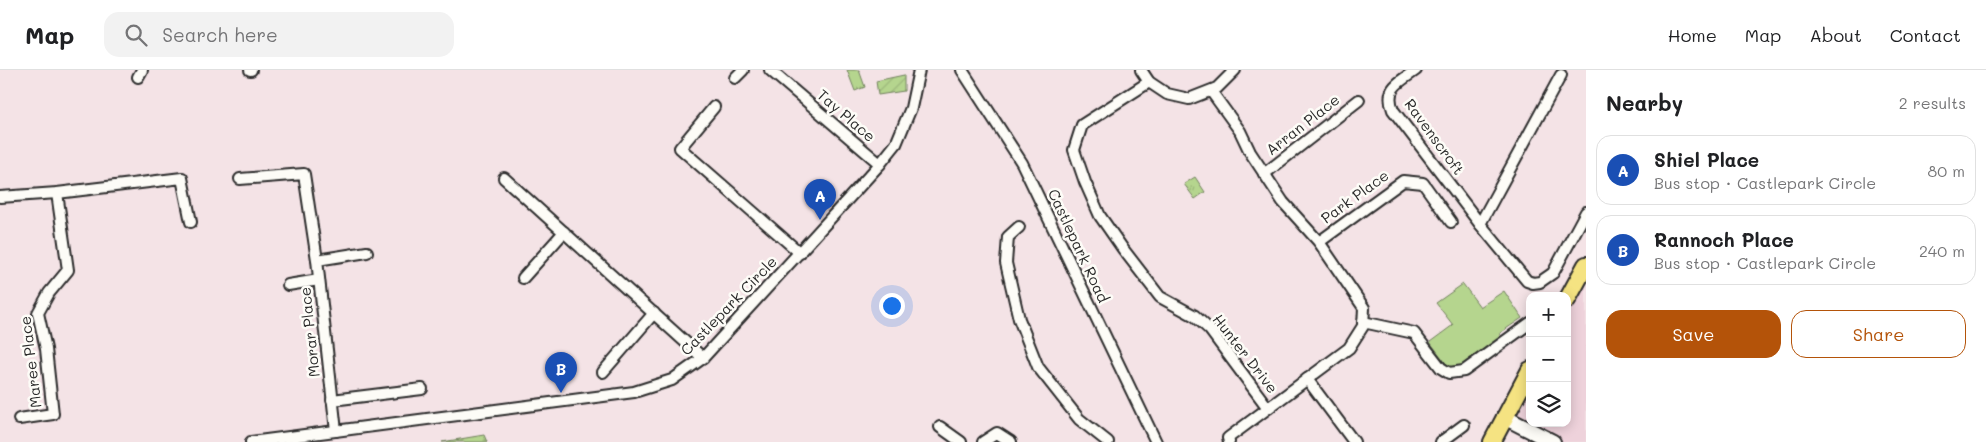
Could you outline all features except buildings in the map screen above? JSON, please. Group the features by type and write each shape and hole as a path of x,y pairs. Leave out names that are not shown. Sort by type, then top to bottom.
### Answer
{"main road":[{"path":"1571,293 1586,265"},
{"path":"1492,442 1526,377"},
{"path":"1504,417 1553,442"}],"street":[{"path":"735,78 743,70"},
{"name":"Tay Place","path":"770,70 880,164"},
{"name":"Castlepark Circle","path":"251,442 634,392 672,380 703,358 800,253 896,144 910,108 919,70"},
{"name":"Castlepark Road","path":"962,70 1022,163 1156,442"},
{"path":"1141,70 1149,82 1167,94 1189,100 1217,88 1235,70"},
{"name":"Ravenscroft","path":"1416,70 1397,84 1390,93 1394,110 1480,224 1527,281 1533,283 1546,279 1553,273 1586,212"},
{"path":"1480,224 1561,76"},
{"name":"Hunter Drive","path":"1149,82 1082,126 1074,150 1100,216 1160,297 1195,316 1210,330 1268,408 1349,348 1363,326 1363,322"},
{"path":"1211,91 1240,131 1250,152 1283,202 1319,242 1364,308 1363,322 1414,333 1441,368 1449,373 1464,371 1526,326"},
{"name":"Arran Place","path":"1264,174 1359,100"},
{"path":"714,107 680,148 800,253"},
{"name":"Morar Place","path":"240,178 304,174 317,260 336,431"},
{"path":"0,197 57,193 182,178 191,222"},
{"path":"504,178 703,358"},
{"name":"Park Place","path":"1319,242 1403,180 1423,183 1451,222"},
{"name":"Maree Place","path":"19,419 52,414 46,349 38,312 49,293 68,270 57,193"},
{"path":"1019,227 1008,237 1006,263 1019,319 1038,367 1079,419 1108,442"},
{"path":"524,278 564,232"},
{"path":"317,260 367,252"},
{"path":"288,285 319,280"},
{"path":"603,372 654,313"},
{"path":"1307,379 1354,442"},
{"path":"332,400 422,390"},
{"path":"1229,442 1228,438 1268,408"},
{"path":"1441,442 1464,425"},
{"path":"940,427 961,442"},
{"path":"983,442 997,433 1011,442"}],"shaded area":[{"path":"1586,265 1586,442 1554,442 1504,417 1526,377 1526,427 1571,427 1571,293"}],"green space":[{"path":"847,70 859,70 865,87 855,91"},
{"path":"904,75 904,91 878,95 876,81"},
{"path":"1195,177 1205,192 1195,199 1184,184"},
{"path":"1463,284 1480,307 1504,291 1522,318 1500,333 1499,339 1456,369 1448,366 1430,342 1453,325 1436,303"},
{"path":"484,435 487,442 442,442"}],"place":[{"name":"Shiel Place","path":"820,220"},
{"name":"Rannoch Place","path":"561,393"}]}
